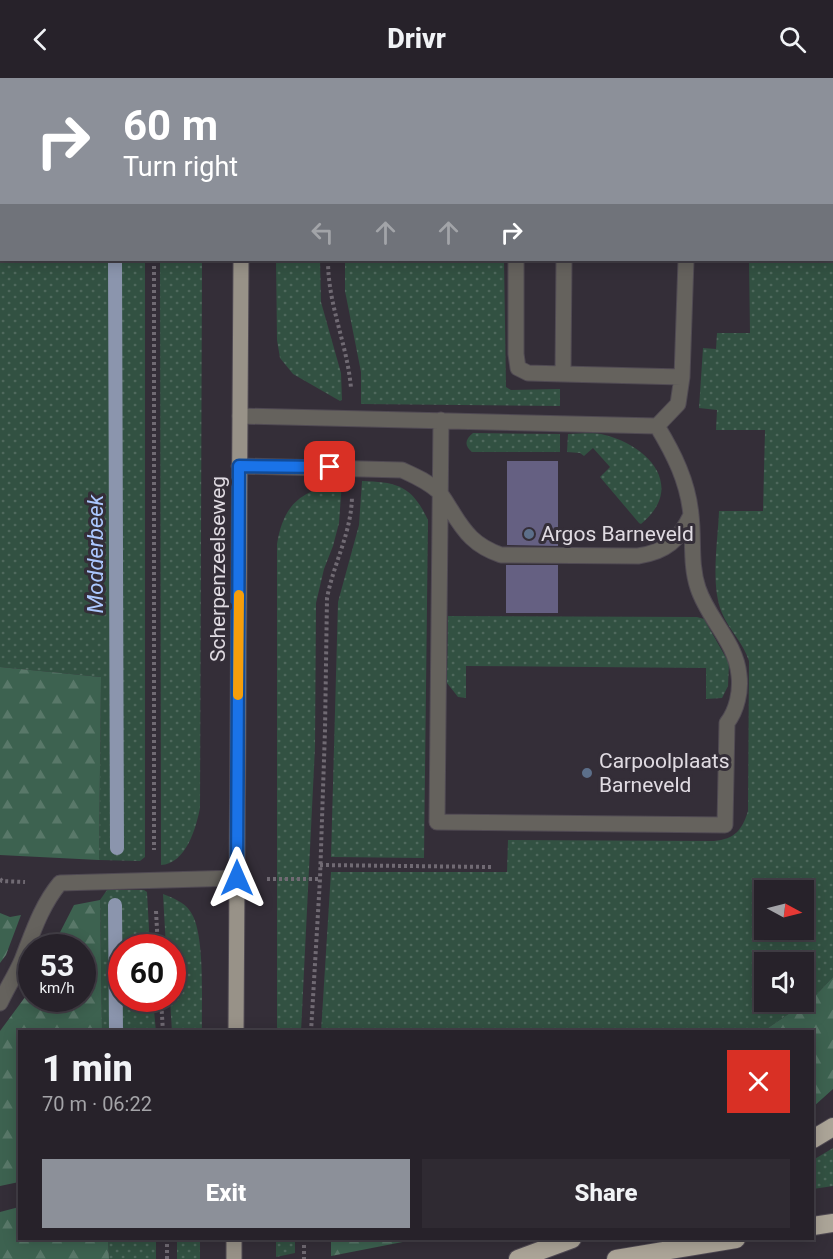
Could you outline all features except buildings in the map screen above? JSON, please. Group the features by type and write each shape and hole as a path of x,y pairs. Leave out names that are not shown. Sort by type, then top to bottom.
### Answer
{"highway":[{"path":"814,1138 833,1127"},
{"path":"814,1226 833,1223"},
{"path":"518,1259 569,1240"},
{"path":"616,1259 730,1240"}],"main road":[{"name":"Scherpenzeelseweg","path":"236,1030 241,261"},
{"path":"234,1240 234,1259"}],"street":[{"path":"516,261 518,368 528,373 682,377"},
{"path":"563,374 564,261"},
{"path":"240,416 657,426 678,404 682,377 686,261"},
{"path":"441,420 437,822 725,825 727,723 738,699 740,675 734,654 706,609 698,588 692,553 692,515 683,475 657,426"},
{"path":"239,466 402,470 423,479 440,492 462,527 476,543 485,550 501,555 638,556 652,554 663,550 673,542 685,529 692,515"},
{"path":"0,1002 21,962 36,920 49,896 60,883 237,878"}],"path":[{"path":"154,261 154,879 157,934"},
{"path":"328,261 332,303 349,365 352,419"},
{"path":"311,1030 320,879 327,598 347,536 350,520 352,467"},
{"path":"320,865 492,867"},
{"path":"237,878 320,879"},
{"path":"161,1012 163,1030"},
{"path":"167,1240 167,1259"},
{"path":"304,1240 304,1259"}],"green space":[{"path":"0,261 145,261 145,857 140,861 99,860 101,677 0,667"},
{"path":"160,261 202,261 200,808 196,825 183,852 170,863 161,865"},
{"path":"276,261 320,261 321,302 341,373 342,400 340,401 293,374 280,358 277,340"},
{"path":"345,261 504,261 506,387 511,390 560,389 560,406 361,404 361,372 345,291"},
{"path":"749,261 833,261 833,977 814,997 814,952 754,952 754,1012 791,1012 765,1030 321,1030 331,872 507,872 508,840 714,841 732,836 743,823 748,811 749,661 718,602 716,549 719,511 763,511 765,430 716,430 717,410 699,408 703,348 716,349 717,333 750,333"},
{"path":"473,433 560,434 560,452 472,452 467,443"},
{"path":"568,434 605,435 636,448 648,458 661,482 661,496 654,510 641,524 600,477 610,467 593,448 584,456 580,453 567,452"},
{"path":"362,481 385,483 402,488 416,500 428,520 424,858 331,857 338,602 359,525"},
{"path":"342,482 339,523 316,603 315,747 301,1030 277,1030 277,544 284,518 290,508 306,494"},
{"path":"448,616 697,617 704,619 729,663 728,686 722,698 706,699 706,668 466,666 466,698 458,697 447,683"},
{"path":"0,667 101,677 99,860 0,855"},
{"path":"107,890 144,890 147,892 149,934 108,934 108,1012 154,1012 156,1030 102,1030 100,900"},
{"path":"163,894 185,905 190,911 195,921 201,951 202,1030 172,1030 171,1012 186,1012 186,934 165,934"},
{"path":"100,900 102,1030 18,1030 18,1182 0,1186 0,1031 18,1007 18,1012 96,1012 96,934 59,934 74,905"},
{"path":"0,913 10,917 21,915 6,955 0,963"},
{"path":"833,977 833,1089 814,1106 814,1030 765,1030 791,1012 814,1012 814,997"},
{"path":"833,1148 833,1186 814,1189 814,1159"},
{"path":"18,1207 18,1240 108,1240 109,1259 0,1259 0,1212"},
{"path":"108,1240 156,1240 156,1259 109,1259"},
{"path":"177,1240 200,1240 200,1259 177,1259"},
{"path":"276,1240 295,1240 295,1253 276,1257"},
{"path":"331,1240 413,1240 331,1256"}],"waterway":[{"name":"Modderbeek","path":"115,261 117,848"},
{"name":"Modderbeek","path":"115,905 116,1030"}],"slow traffic":[{"path":"238,695 239,595"}],"place":[{"name":"Argos Barneveld","path":"529,534"},
{"name":"Carpoolplaats Barneveld","path":"587,773"}],"route":[{"path":"237,878 239,466 330,467"}]}
